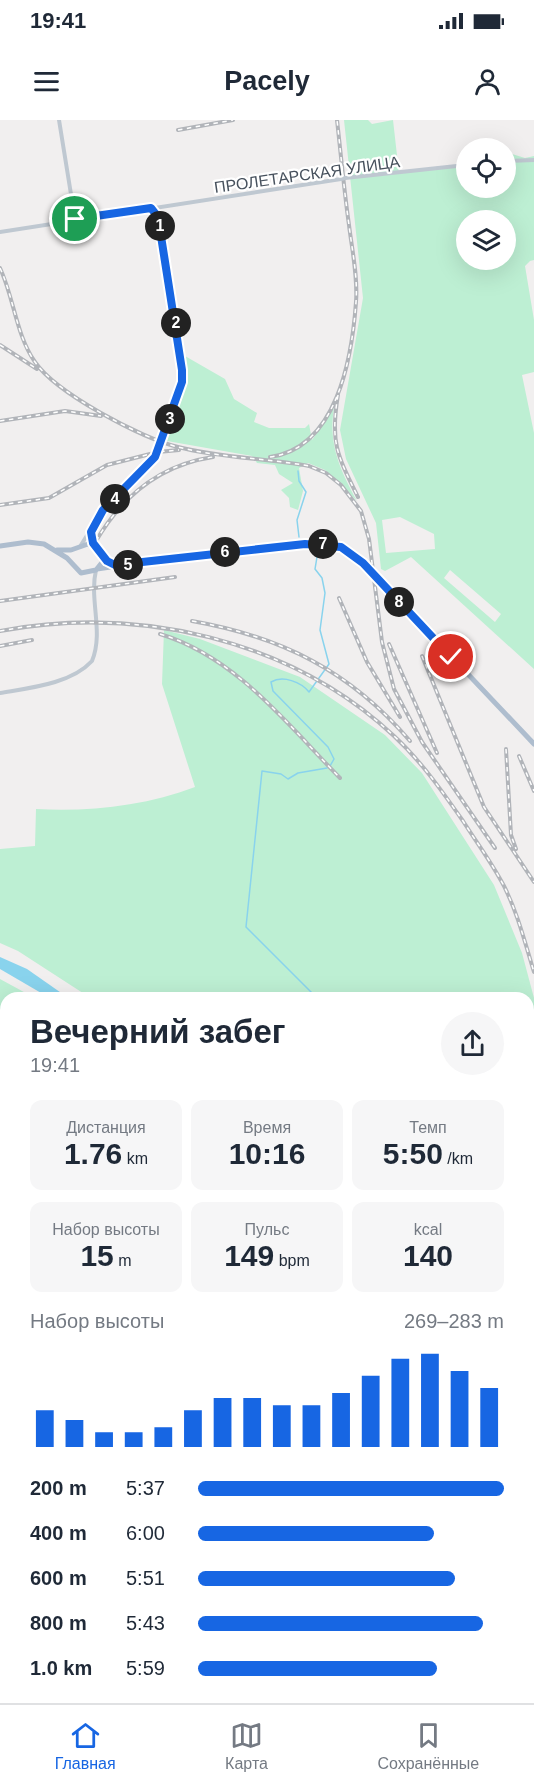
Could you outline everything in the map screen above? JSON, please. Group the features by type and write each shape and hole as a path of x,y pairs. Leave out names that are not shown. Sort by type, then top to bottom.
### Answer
{"main road":[{"path":"0,546 34,542 55,549 71,562 77,572 84,573 115,565 317,544 347,549 534,744"},
{"path":"55,549 88,544 115,565"},
{"path":"71,562 72,554 79,547"},
{"path":"96,569 103,562 102,554"}],"street":[{"path":"59,120 75,219"},
{"path":"516,161 534,160"},
{"name":"ПРОЛЕТАРСКАЯ УЛИЦА","path":"0,232 343,179 456,166"},
{"path":"79,547 91,532 103,510 155,457 182,382 168,273 158,217 151,208"},
{"path":"91,532 96,548"},
{"path":"0,693 36,686 73,675 92,662 97,626 94,580 96,569"},
{"path":"84,573 94,580"}],"green space":[{"path":"344,120 368,120 372,124 393,120 399,173 456,166 456,198 516,198 516,155 525,158 534,156 534,260 525,266 534,320 534,372 522,375 534,433 534,669 411,557 385,571 381,569 376,523 346,459 340,430 363,298","holes":["400,517 434,534 435,549 386,553 382,520","450,570 501,614 495,622 444,578"]},
{"path":"185,356 225,379 234,399 257,413 254,422 269,428 305,428 309,424 312,440 334,408 334,445 345,478 357,501 325,470 308,463 299,468 303,491 298,510 290,507 289,498 281,490 293,483 279,474 275,465 257,463 252,456 167,441 186,371"},
{"path":"164,630 200,639 300,677 385,735 422,773 494,885 522,953 532,992 81,992 18,951 0,943 0,849 35,846 36,809 76,810 117,806 157,799 195,787 162,684"},
{"path":"0,979 24,992 0,992"}],"water":[{"path":"0,957 27,969 60,992 39,992 0,969"}],"waterway":[{"path":"298,471 299,481 306,492 297,520 299,537"},
{"path":"318,551 315,569 322,578 325,593 320,630 329,664 309,692 301,685 286,679 271,682 273,691 328,747 334,759 330,766"},
{"path":"311,992 246,927 262,771 281,774 288,779 298,773 327,768"}],"railway":[{"path":"178,130 233,120"},
{"path":"270,457 293,450 311,437 326,419 337,397 350,349 356,283 337,120"},
{"path":"0,268 23,340 35,362 61,387 100,413 143,434 178,447 309,466 326,473 341,485 361,511 369,539 382,642 394,689 422,742 495,848"},
{"path":"0,345 37,369"},
{"path":"338,395 335,425 337,448 358,497"},
{"path":"0,421 65,411 101,416"},
{"path":"0,505 49,498 107,465 158,452 179,450"},
{"path":"96,541 118,510 145,485 176,467 213,457"},
{"path":"0,601 175,577"},
{"path":"339,598 367,662 400,717"},
{"path":"192,621 256,637 312,661 338,676 363,695 410,741"},
{"path":"0,631 52,624 105,623 158,627 210,637 260,653 308,675 353,703 394,736 413,756 463,821 504,886 534,972"},
{"path":"160,634 213,659 236,675 259,694 340,778"},
{"path":"0,646 32,640"},
{"path":"389,644 437,753"},
{"path":"422,656 484,807 534,882"},
{"path":"506,749 511,835 516,849"},
{"path":"519,756 534,791"}],"route":[{"path":"75,219 151,208 158,217 182,370 182,382 155,457 148,467 103,510 91,532 93,543 107,561 112,565 132,564 191,555 305,544 341,547 354,554 451,657"}]}
